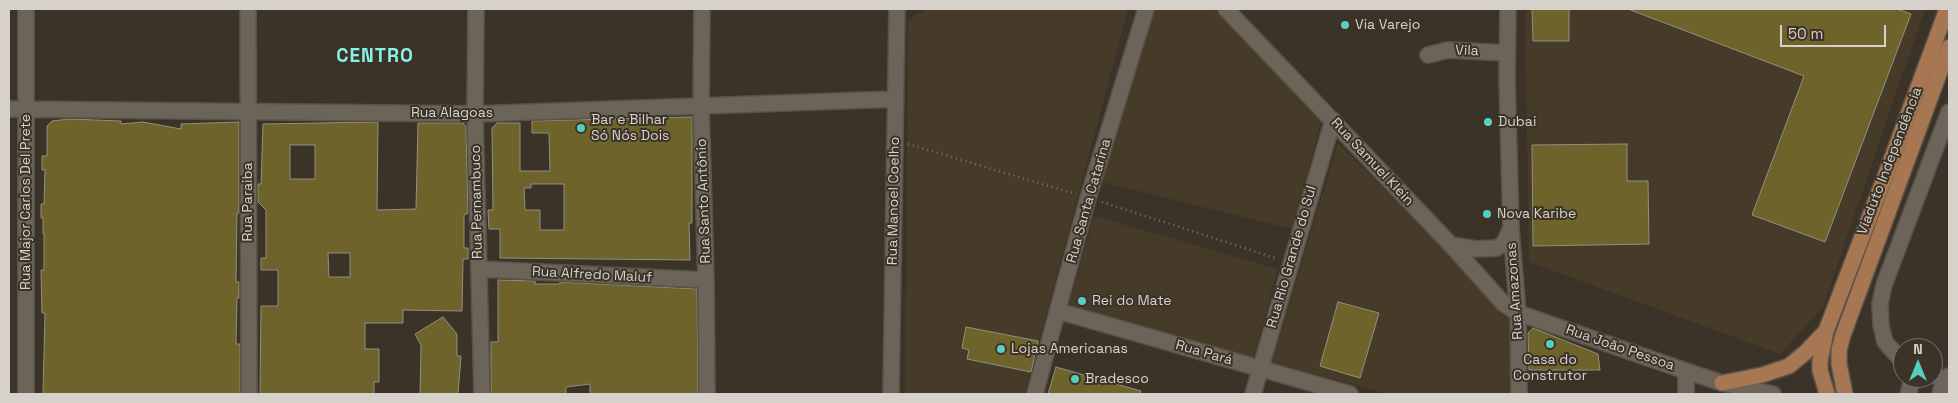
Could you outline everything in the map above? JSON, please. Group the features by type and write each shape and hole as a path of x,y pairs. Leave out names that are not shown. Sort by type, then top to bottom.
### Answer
{"main road":[{"name":"Viaduto Independência","path":"1827,394 1820,370 1826,331 1947,9"},
{"name":"Viaduto Independência","path":"1845,394 1839,350 1849,318 1949,47"},
{"path":"1722,383 1762,375 1789,366 1806,352 1826,331"},
{"path":"1841,373 1855,394"}],"street":[{"name":"Rua Major Carlos Del Prete","path":"26,9 26,394"},
{"name":"Rua Paraiba","path":"248,9 249,394"},
{"name":"Rua Pernambuco","path":"476,9 475,114 482,394"},
{"name":"Rua Santo Antônio","path":"702,9 701,106 707,394"},
{"name":"Rua Manoel Coelho","path":"891,394 897,9"},
{"name":"Rua Santa Catarina","path":"1035,394 1088,198 1146,9"},
{"name":"Rua Samuel Klein","path":"1226,9 1451,245 1504,304 1518,313"},
{"name":"Rua Amazonas","path":"1508,9 1507,53 1511,228 1518,313 1520,394"},
{"name":"Vila","path":"1428,55 1448,50 1507,53"},
{"name":"Rua Alagoas","path":"9,109 475,114 896,99"},
{"path":"1893,351 1885,342 1881,325 1880,304 1884,285 1949,112"},
{"name":"Rua Rio Grande do Sul","path":"1252,394 1333,120"},
{"path":"1451,245 1476,249 1497,248 1504,243 1511,228"},
{"name":"Rua Alfredo Maluf","path":"479,269 706,280"},
{"name":"Rua Pará","path":"1058,311 1350,394"},
{"name":"Rua João Pessoa","path":"1518,313 1722,383 1773,394"},
{"path":"1686,371 1686,394"},
{"name":"Rua João Pessoa","path":"1722,383 1727,392 1732,394"}],"path":[{"path":"895,140 1088,198 1291,263"}],"shaded area":[{"path":"927,9 1128,9 1025,394 905,394 908,20"},
{"path":"1150,9 1214,9 1321,122 1292,229 1102,182"},
{"path":"1525,9 1925,9 1823,307 1780,354 1529,262"},
{"path":"1338,143 1509,314 1512,394 1388,394 1272,362"},
{"path":"1094,216 1278,269 1253,359 1069,305"}],"building":[{"path":"1532,9 1569,9 1569,41 1533,41"},
{"path":"1628,9 1897,9 1911,14 1825,242 1752,215 1804,76"},
{"path":"692,117 692,223 689,223 690,260 500,258 500,229 489,229 488,210 493,210 492,128 497,123 520,123 520,171 550,171 549,133 532,133 532,121","holes":["531,184 564,184 564,230 540,230 540,210 525,210 524,188 531,188"]},
{"path":"69,119 121,121 121,124 143,122 181,129 181,124 239,122 239,213 237,213 236,282 239,282 239,298 237,298 236,344 240,344 240,394 43,394 45,313 42,313 41,270 44,270 44,234 41,204 44,204 45,170 42,170 42,156 47,156 47,126 52,121"},
{"path":"378,122 377,210 416,209 418,123 463,123 466,127 468,213 464,215 464,248 468,248 468,259 463,259 462,311 403,310 403,323 365,323 365,349 379,349 379,382 374,382 374,394 260,394 261,306 278,306 278,270 261,270 261,258 266,258 266,210 258,202 258,184 261,184 263,124","holes":["290,145 315,145 315,179 290,179","328,253 350,253 350,277 329,277"]},
{"path":"1627,144 1627,181 1648,181 1649,244 1533,246 1532,145"},
{"path":"498,280 535,281 535,284 560,284 560,282 697,289 698,394 590,394 590,384 566,387 566,394 491,394 491,342 498,342"},
{"path":"1338,302 1379,313 1360,378 1320,366"},
{"path":"443,317 457,334 457,356 461,356 458,394 420,394 421,345 415,334"},
{"name":"Lojas Americanas","path":"966,327 1038,341 1031,372 967,359 969,350 962,348"},
{"name":"Casa do Construtor","path":"1533,328 1598,354 1600,370 1529,370 1528,333"},
{"name":"Bradesco","path":"1056,367 1141,391 1140,394 1048,394"}],"place":[{"name":"Via Varejo","path":"1345,25"},
{"name":"Dubai","path":"1488,122"},
{"name":"Bar e Bilhar Só Nós Dois","path":"581,128"},
{"name":"Nova Karibe","path":"1487,214"},
{"name":"Rei do Mate","path":"1082,301"},
{"name":"Casa do Construtor","path":"1550,344"},
{"name":"Lojas Americanas","path":"1001,349"},
{"name":"Bradesco","path":"1075,379"}],"district":[{"name":"CENTRO","path":"375,57"}]}
